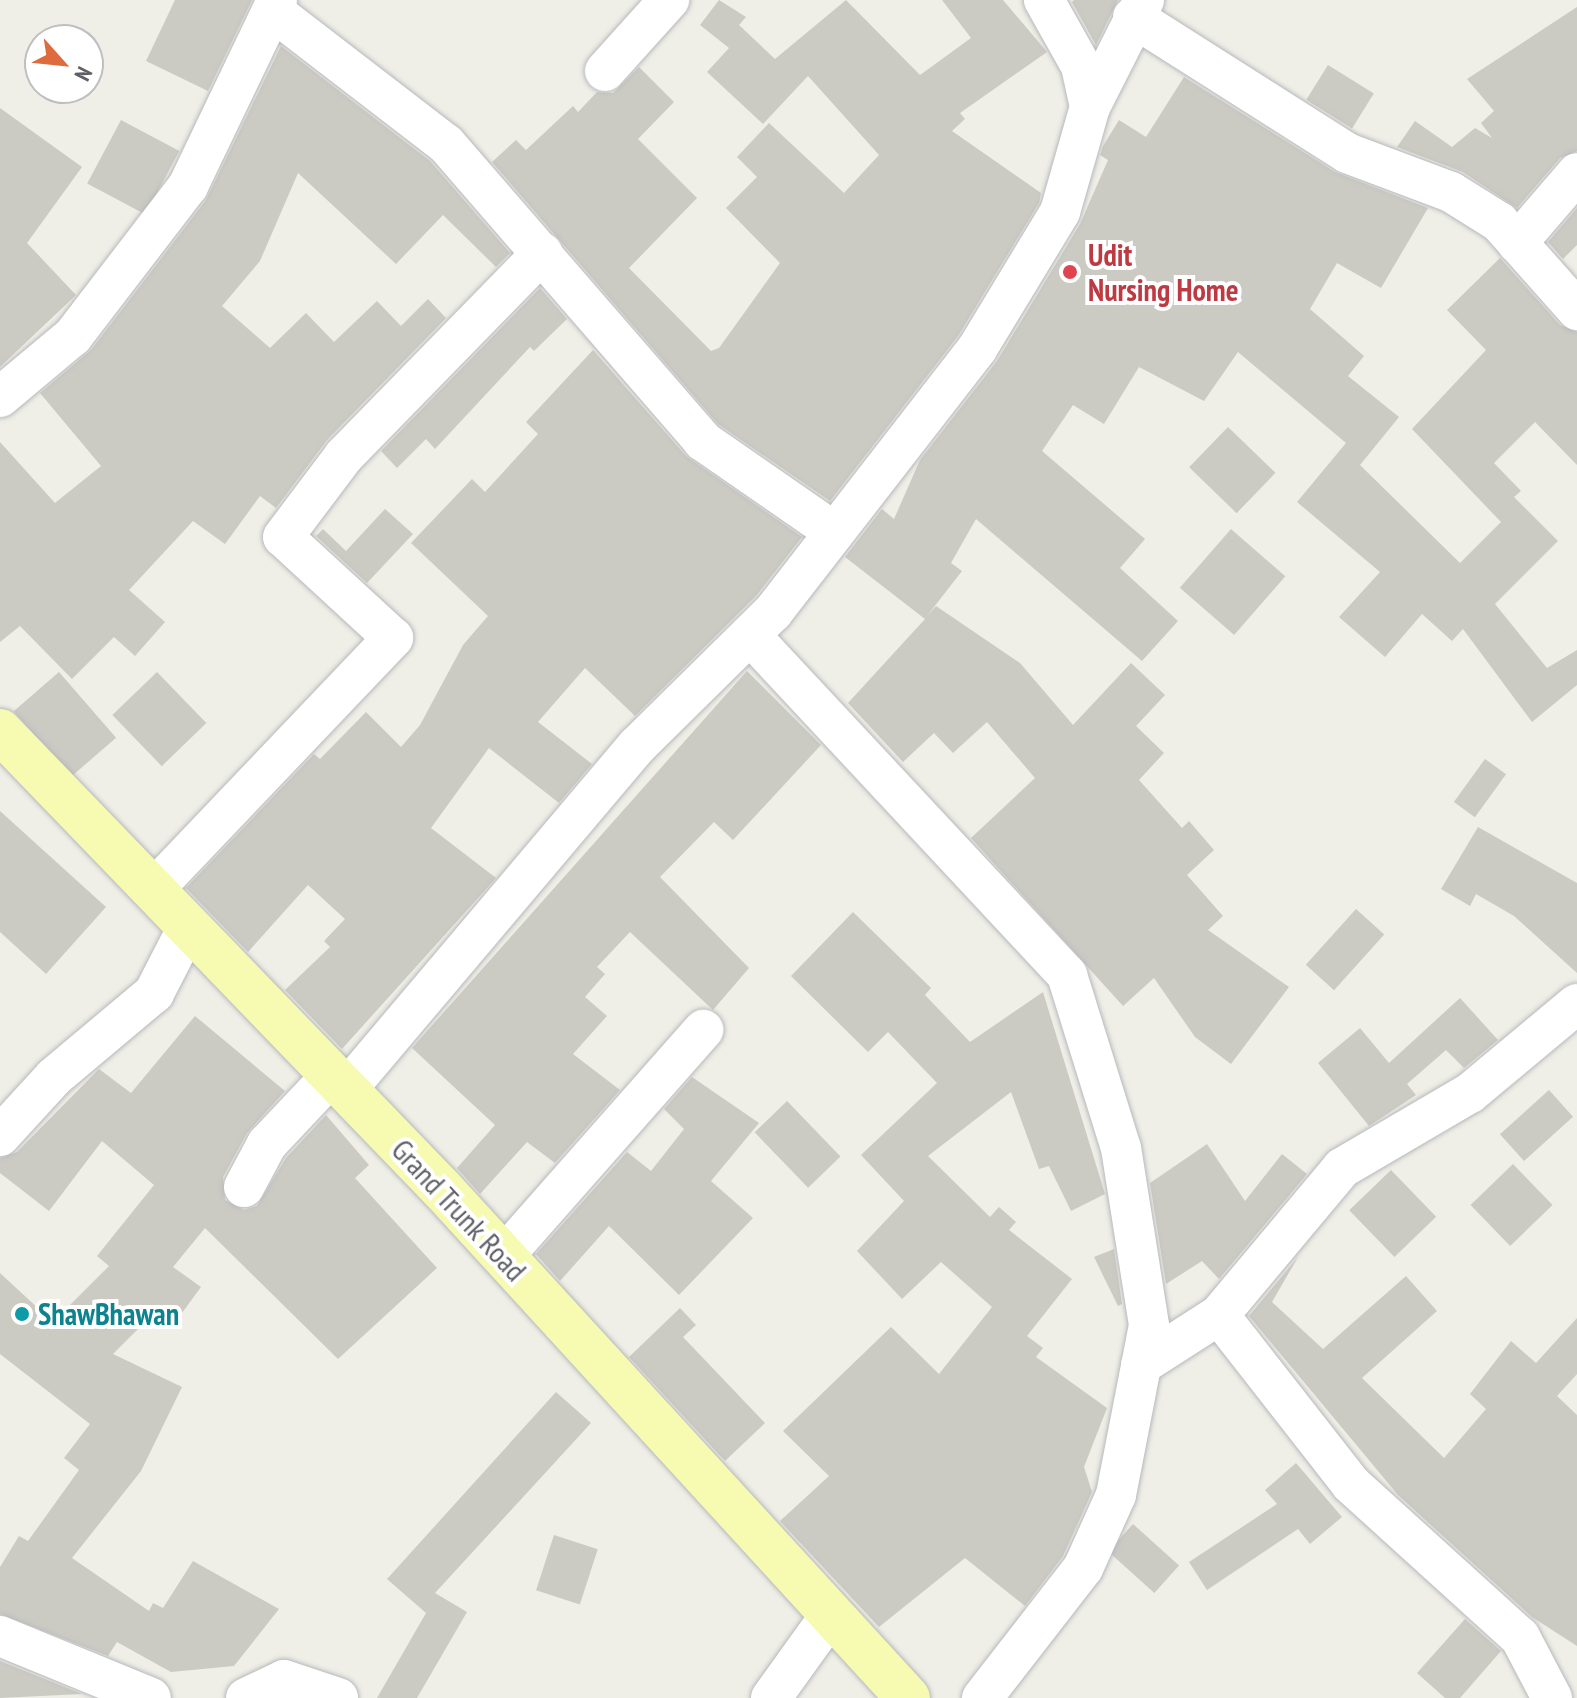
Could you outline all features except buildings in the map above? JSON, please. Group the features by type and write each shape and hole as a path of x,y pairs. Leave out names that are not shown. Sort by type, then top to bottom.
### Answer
{"main road":[{"name":"Grand Trunk Road","path":"0,731 340,1082 908,1698"}],"street":[{"path":"605,71 669,0"},
{"path":"1044,0 1081,66 1090,107"},
{"path":"0,397 73,336 188,186 275,5 446,144 703,441 833,531"},
{"path":"244,1187 267,1144 340,1082 637,746 750,635 977,349 1060,212 1090,107 1138,8 1347,153 1451,192 1517,243 1577,310"},
{"path":"1517,243 1577,173"},
{"path":"154,889 393,638 283,537 344,456 542,253"},
{"path":"750,635 1067,975 1121,1148 1149,1325 1116,1495 1083,1568 982,1698"},
{"path":"0,1136 54,1077 154,993 189,925"},
{"path":"1141,1365 1219,1315 1342,1168 1470,1093 1577,1004"},
{"path":"503,1257 703,1030"},
{"path":"1219,1315 1351,1484 1520,1637 1552,1698"},
{"path":"771,1698 830,1616"},
{"path":"0,1636 151,1698"},
{"path":"246,1698 284,1680 338,1698"}],"place":[{"name":"Udit Nursing Home","path":"1070,272"},
{"name":"ShawBhawan","path":"22,1314"}]}
